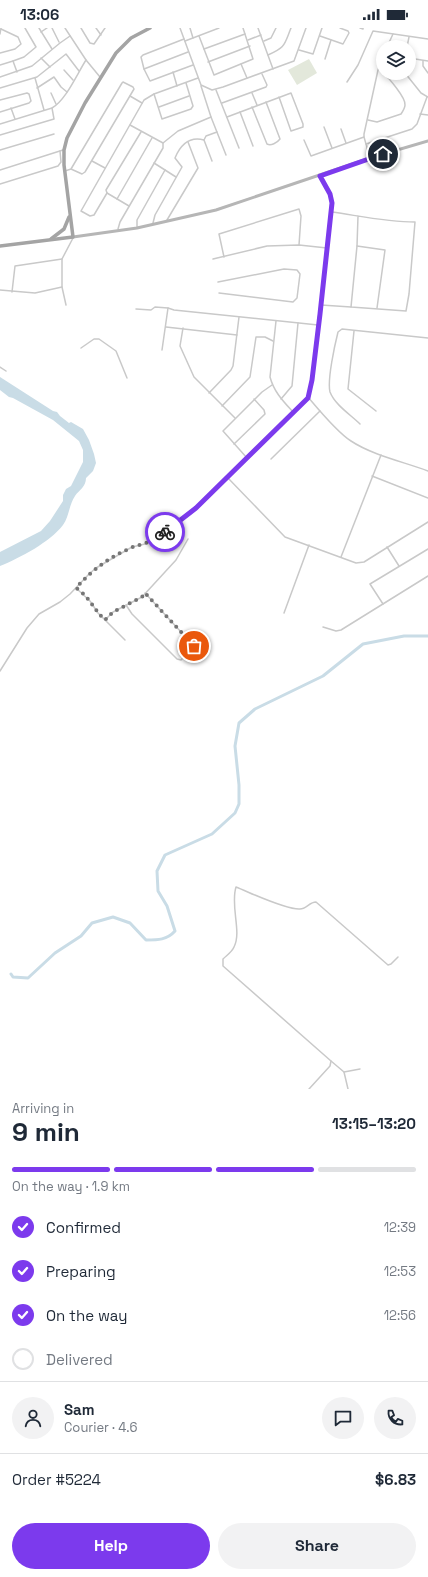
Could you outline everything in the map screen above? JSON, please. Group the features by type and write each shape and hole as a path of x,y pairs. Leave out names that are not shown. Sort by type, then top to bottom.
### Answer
{"main road":[{"path":"73,237 62,150 70,131 112,58 124,44 136,35 150,28"},
{"path":"0,246 49,241 137,228 216,210 428,140"},
{"path":"49,241 59,235 64,229 70,214"}],"street":[{"path":"0,65 24,57 36,48 25,28"},
{"path":"39,28 52,49"},
{"path":"41,32 48,28"},
{"path":"52,28 60,43"},
{"path":"65,28 86,60 100,77"},
{"path":"81,28 92,44 95,43 105,28"},
{"path":"96,28 101,35"},
{"path":"180,28 226,155"},
{"path":"190,28 193,38"},
{"path":"193,65 150,81 144,69 141,57 219,28"},
{"path":"199,36 214,75 254,58 243,28"},
{"path":"258,28 273,69"},
{"path":"264,41 271,38 276,28"},
{"path":"268,55 281,50 284,46 290,28"},
{"path":"201,85 212,90 216,89 294,61 306,28"},
{"path":"299,50 313,54 322,28"},
{"path":"320,36 343,44 345,43 349,33 348,31 340,28"},
{"path":"0,34 1,29 18,37 21,44 14,49 0,53"},
{"path":"347,82 358,64 372,32 378,31 428,39"},
{"path":"204,49 245,34"},
{"path":"390,40 393,34"},
{"path":"248,40 261,35"},
{"path":"0,77 32,66 70,36"},
{"path":"409,36 409,40"},
{"path":"325,59 331,40"},
{"path":"208,62 250,46"},
{"path":"144,69 188,52"},
{"path":"0,88 35,78 66,54 79,71"},
{"path":"42,58 50,67"},
{"path":"416,59 428,61"},
{"path":"0,124 52,108 57,105 67,92 86,60"},
{"path":"424,60 422,66 428,73"},
{"path":"13,61 17,72"},
{"path":"241,64 246,78"},
{"path":"64,70 73,80"},
{"path":"173,72 177,86"},
{"path":"222,103 267,86 261,73"},
{"path":"37,88 54,77 61,87 67,92"},
{"path":"35,78 44,110"},
{"path":"141,132 106,190 107,193 94,215 90,216 81,211 142,103 154,94 198,78"},
{"path":"370,158 364,137 376,79"},
{"path":"367,120 377,122 401,114 405,104 404,98 389,80"},
{"path":"366,144 412,129 417,124 428,97 421,93 411,80"},
{"path":"65,171 72,169 82,174 92,161 134,89 133,87 123,82 72,169"},
{"path":"154,94 162,119 192,109 193,106 186,83"},
{"path":"216,89 239,148"},
{"path":"252,92 257,105"},
{"path":"0,100 28,93 31,102 0,112"},
{"path":"51,93 57,105"},
{"path":"227,117 292,93 303,124 302,127 292,131 291,130 279,98"},
{"path":"130,96 142,103"},
{"path":"159,107 190,96"},
{"path":"252,107 267,144 274,144 280,139 266,102"},
{"path":"11,108 15,119"},
{"path":"0,135 54,119 52,108"},
{"path":"240,112 253,146"},
{"path":"420,114 428,115"},
{"path":"118,231 120,222 163,148 163,143 178,131 211,117"},
{"path":"129,125 163,143"},
{"path":"324,127 332,148"},
{"path":"341,129 346,143"},
{"path":"204,140 206,136 217,132"},
{"path":"0,150 54,134"},
{"path":"304,140 311,156 364,137"},
{"path":"117,199 152,138"},
{"path":"153,225 155,215 182,166 176,157 182,146 188,142 198,139 204,140"},
{"path":"204,140 212,161"},
{"path":"167,222 168,216 198,168 188,142"},
{"path":"0,170 62,150 61,162 58,166 0,184"},
{"path":"92,161 105,168"},
{"path":"154,163 176,177"},
{"path":"137,228 136,220 164,170"},
{"path":"0,671 32,620 39,614 60,602 100,565 132,547 154,540 175,525 196,508 308,397 321,305 331,212 331,198 320,176"},
{"path":"107,193 129,206"},
{"path":"224,257 219,234 299,209 299,245"},
{"path":"321,305 406,311 411,272 415,222 393,222 331,212"},
{"path":"351,307 357,246 358,216"},
{"path":"66,305 62,287 62,259 73,237"},
{"path":"213,259 267,246 299,245 328,248"},
{"path":"357,246 385,250 377,308"},
{"path":"12,292 14,266 62,259"},
{"path":"218,282 284,269 297,270 300,274 296,298 293,302 219,293"},
{"path":"0,290 35,293 62,287"},
{"path":"136,309 151,310 154,307 168,308 174,310 239,316 318,326"},
{"path":"162,350 168,308"},
{"path":"209,393 232,368 239,316"},
{"path":"276,321 270,372 272,385 280,399 293,412"},
{"path":"280,399 292,386 298,323"},
{"path":"166,326 237,335"},
{"path":"183,328 180,346 194,377 235,418"},
{"path":"360,424 336,401 330,392 330,382 338,332 342,329 428,338"},
{"path":"354,331 348,390 376,411"},
{"path":"222,406 250,377 256,337 265,337 273,341"},
{"path":"81,348 94,339 100,340 117,353 127,378"},
{"path":"0,367 6,371"},
{"path":"247,458 223,431 254,399 272,385"},
{"path":"308,397 349,440 381,454 428,471"},
{"path":"234,444 265,414 264,410 254,399"},
{"path":"271,459 320,411"},
{"path":"341,557 381,454"},
{"path":"372,476 428,498"},
{"path":"227,478 285,537 359,563 428,522"},
{"path":"105,620 113,612 142,597 176,560 188,539"},
{"path":"284,613 309,545"},
{"path":"387,547 399,566"},
{"path":"383,604 370,584 428,549"},
{"path":"323,627 332,630 341,630 428,576"},
{"path":"76,588 90,601 94,608 125,640"},
{"path":"126,605 132,614 177,659 180,660 194,646 145,593"},
{"path":"348,1089 344,1072 223,966 224,959 235,945 236,927 233,900 236,887 282,905 299,909 311,902 316,902 388,965 398,957"},
{"path":"309,1089 330,1066 331,1061"},
{"path":"344,1072 360,1069"}],"shaded area":[{"path":"309,59 317,73 297,85 288,70"}],"water":[{"path":"0,377 53,411 57,412 69,423 71,422 83,429 89,440 96,463 93,471 86,478 84,486 73,500 63,525 34,549 0,566 0,552 41,531 50,521 63,501 63,495 66,489 71,486 83,462 83,450 79,441 53,420 9,397 0,390"}],"waterway":[{"path":"11,974 13,977 28,978 55,953 81,936 92,923 113,917 130,923 146,940 162,939 172,934 175,931 167,906 158,891 157,871 165,855 212,834 235,813 239,804 239,785 235,746 239,723 255,709 323,676 363,644 404,636 428,636"}],"way so far":[{"path":"165,532 154,540 132,547 96,568 76,588 90,601 105,620 113,612 142,597 145,593 194,646"}],"route":[{"path":"165,532 196,508 308,398 312,380 332,203 330,194 320,176 383,154"}]}
